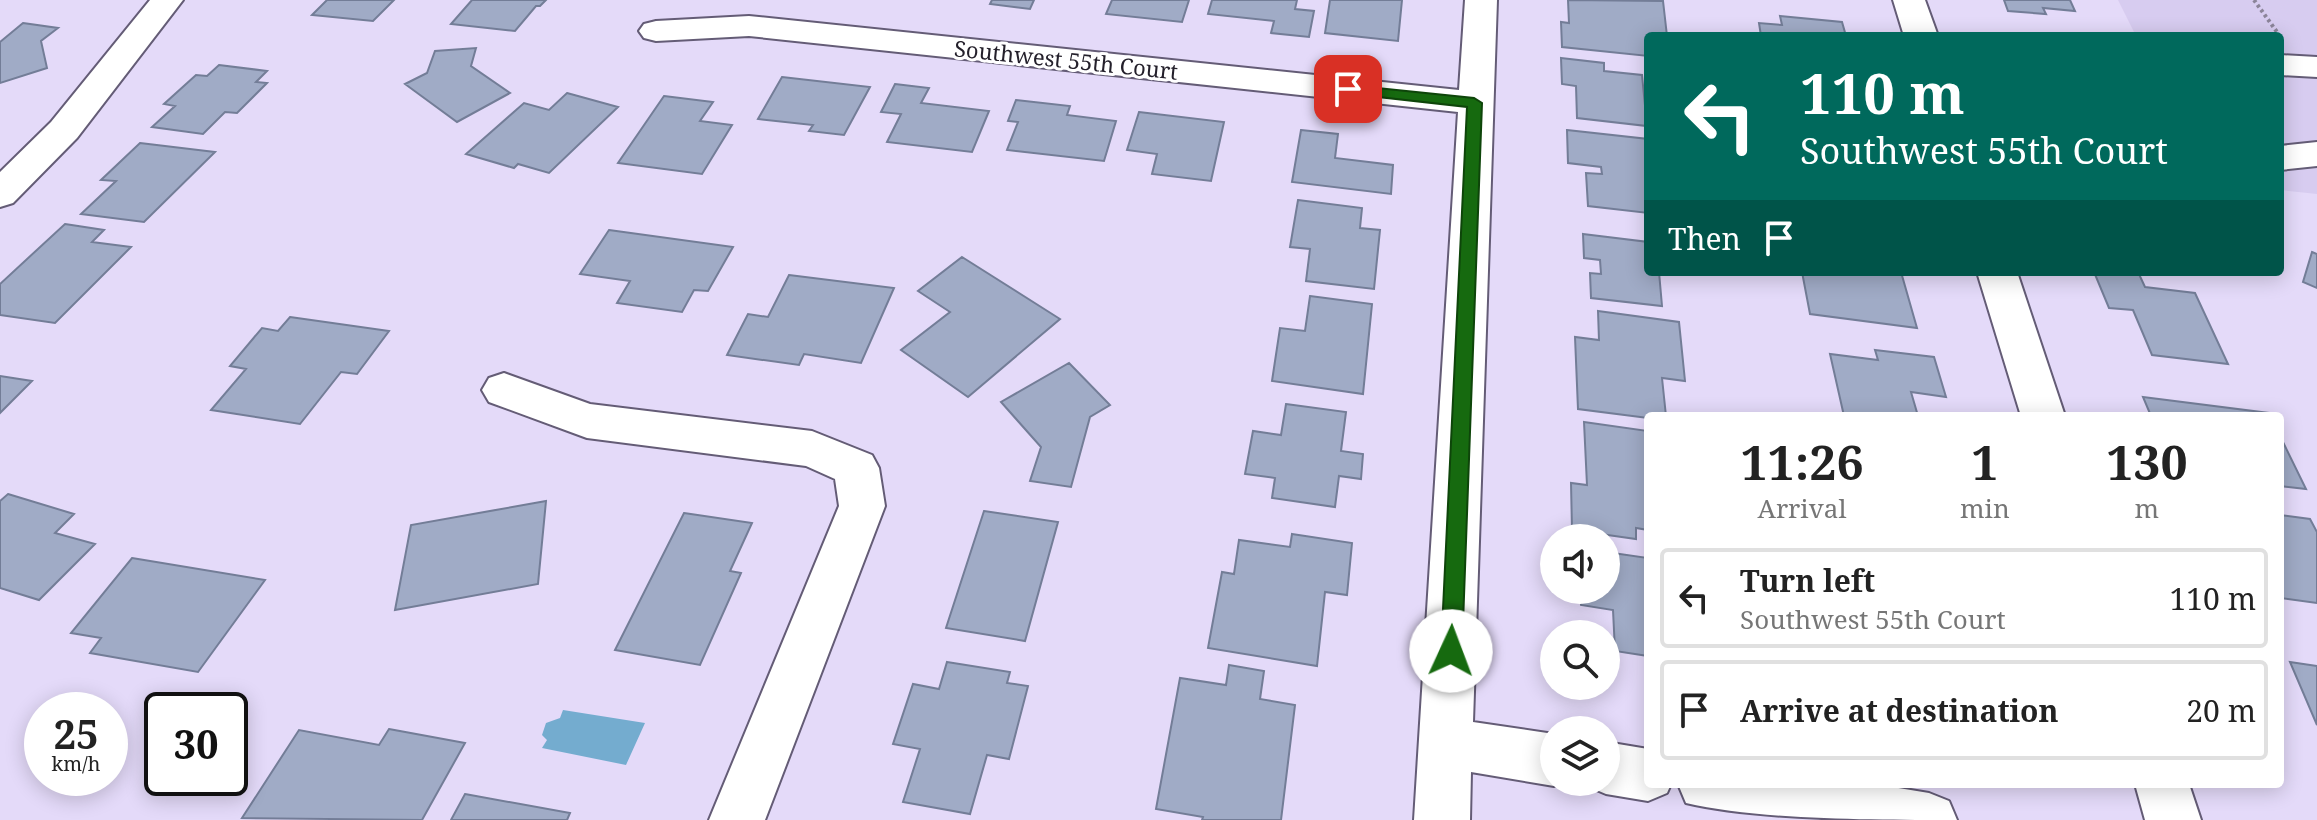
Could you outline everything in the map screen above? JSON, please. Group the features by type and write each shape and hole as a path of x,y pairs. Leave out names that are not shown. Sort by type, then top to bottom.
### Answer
{"street":[{"path":"0,194 64,130 167,0"},
{"path":"1442,820 1481,0"},
{"path":"1909,0 1920,32"},
{"name":"Southwest 55th Court","path":"656,31 749,26 1474,103"},
{"path":"2284,65 2317,67"},
{"path":"2284,158 2317,154"},
{"path":"1998,276 2042,412"},
{"path":"504,390 587,421 812,449 856,468 862,506 737,820"},
{"path":"1447,743 1540,758"},
{"path":"1620,770 1644,774"},
{"path":"1730,788 1929,820"},
{"path":"2163,788 2173,820"}],"path":[{"path":"2254,0 2277,32"}],"shaded area":[{"path":"2118,0 2317,0 2317,194 2284,190 2284,32 2134,32"}],"water":[{"path":"563,710 645,723 626,765 542,748 547,740 542,735 546,723 560,718"}],"building":[{"path":"327,0 394,0 373,21 312,15"},
{"path":"472,0 546,0 536,6 515,31 451,24"},
{"path":"992,0 1034,0 1030,9 990,4"},
{"path":"1112,0 1189,0 1182,22 1106,14"},
{"path":"1212,0 1297,0 1295,9 1314,11 1309,37 1271,33 1274,21 1208,14"},
{"path":"1330,0 1402,0 1398,41 1325,33"},
{"path":"1568,0 1663,1 1667,32 1644,32 1644,56 1562,47 1561,22 1569,23"},
{"path":"2004,0 2070,0 2075,11 2043,8 2046,14 2008,11"},
{"path":"1780,16 1842,22 1845,32 1760,32 1759,23 1782,25"},
{"path":"23,23 58,28 41,41 47,68 0,83 0,42"},
{"path":"476,48 471,66 510,93 457,122 405,84 427,73 435,51"},
{"path":"1561,58 1604,63 1604,71 1642,75 1644,126 1577,118 1576,86 1562,84"},
{"path":"219,65 267,71 256,82 267,83 237,113 225,112 203,134 152,127 175,106 164,104 196,75 207,76"},
{"path":"782,77 870,87 844,135 809,131 813,125 758,119"},
{"path":"895,84 929,88 921,103 989,111 972,152 887,142 901,114 881,112"},
{"path":"567,93 618,107 549,173 518,164 514,168 466,154 524,103 549,110"},
{"path":"664,96 713,102 700,121 732,125 702,174 618,163"},
{"path":"1016,100 1070,106 1067,115 1116,121 1104,161 1007,150 1018,122 1008,121"},
{"path":"1139,112 1224,122 1211,181 1152,174 1157,154 1127,150"},
{"path":"1301,130 1338,134 1335,158 1393,165 1391,194 1292,182"},
{"path":"1567,130 1644,139 1644,213 1588,206 1586,173 1602,174 1601,167 1568,163"},
{"path":"140,143 215,152 144,222 81,214 116,181 101,180"},
{"path":"1298,200 1362,208 1360,228 1380,230 1374,289 1306,281 1310,249 1290,247"},
{"path":"65,224 104,230 92,242 131,247 55,323 0,315 0,284"},
{"path":"609,230 733,247 708,291 694,290 682,312 617,303 630,281 580,274"},
{"path":"1583,234 1644,242 1644,276 1659,276 1662,306 1591,298 1590,273 1601,274 1600,260 1584,258"},
{"path":"2312,252 2317,254 2317,288 2303,282"},
{"path":"962,257 1060,319 968,397 901,350 950,312 918,291"},
{"path":"789,275 894,288 861,363 804,354 799,365 727,355 748,314 768,317"},
{"path":"1803,276 1902,276 1917,328 1810,314"},
{"path":"2096,276 2140,276 2145,287 2195,293 2228,364 2152,355 2133,310 2109,308"},
{"path":"1310,296 1372,304 1363,394 1272,381 1280,328 1305,331"},
{"path":"1598,311 1679,322 1685,381 1662,378 1666,412 1644,412 1644,417 1578,409 1575,337 1599,340"},
{"path":"290,317 389,331 357,374 341,372 300,424 211,410 246,369 230,366 262,328 278,331"},
{"path":"1875,350 1934,357 1946,397 1911,392 1917,412 1843,412 1830,354 1878,360"},
{"path":"1069,363 1110,405 1090,417 1071,487 1030,481 1041,447 1001,402"},
{"path":"0,376 32,381 0,413"},
{"path":"2143,397 2261,412 2149,412"},
{"path":"1286,404 1346,412 1341,451 1363,454 1361,479 1339,476 1335,507 1272,498 1275,478 1245,474 1253,431 1281,435"},
{"path":"1584,422 1644,430 1644,529 1636,528 1636,539 1620,537 1620,524 1572,524 1571,483 1587,485"},
{"path":"2284,444 2306,489 2284,486"},
{"path":"8,494 74,514 55,533 95,544 39,600 0,588 0,501"},
{"path":"546,501 538,584 395,610 411,525"},
{"path":"984,511 1058,522 1025,641 946,628"},
{"path":"684,513 752,523 730,571 741,573 700,665 615,650"},
{"path":"2284,516 2310,519 2317,532 2317,603 2284,599"},
{"path":"1292,534 1352,543 1347,595 1325,592 1317,666 1208,648 1222,572 1234,574 1239,540 1290,547"},
{"path":"1620,554 1644,557 1644,655 1620,652 1620,620 1613,620 1613,610 1581,605 1620,604"},
{"path":"132,558 265,580 198,672 90,653 101,638 71,633"},
{"path":"947,662 1010,672 1007,683 1028,686 1009,759 987,755 970,814 903,802 920,749 893,744 913,684 939,689"},
{"path":"2290,662 2317,666 2317,725"},
{"path":"1229,665 1264,671 1260,699 1295,705 1281,820 1202,820 1203,817 1156,809 1180,678 1226,685"},
{"path":"389,729 465,743 422,820 242,818 299,730 379,745"},
{"path":"465,794 570,813 567,820 451,820"}],"route":[{"path":"1348,89 1474,103 1451,651"}]}
